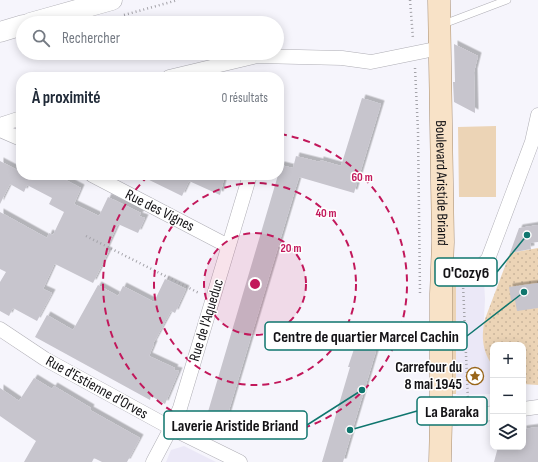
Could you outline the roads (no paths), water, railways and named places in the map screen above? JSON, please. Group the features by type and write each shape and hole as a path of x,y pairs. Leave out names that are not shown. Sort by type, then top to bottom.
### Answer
{"main road":[{"name":"Boulevard Aristide Briand","path":"439,0 442,270 440,462"}],"street":[{"path":"68,16 118,7"},
{"path":"0,32 16,27"},
{"path":"284,57 342,58 371,62 440,48"},
{"path":"190,72 240,60"},
{"path":"442,270 478,268 488,259 535,141 538,115"},
{"path":"0,125 16,120"},
{"path":"0,130 16,137"},
{"name":"Rue des Vignes","path":"102,180 228,246"},
{"name":"Rue de l'Aqueduc","path":"153,462 180,408 248,180"},
{"name":"Rue d'Estienne d'Orves","path":"0,329 45,359 171,428 240,462"},
{"path":"526,408 538,406"},
{"path":"441,420 490,414"}],"lane":[{"path":"440,25 507,0"}],"place":[{"name":"O'Cozy6","path":"527,235"},
{"name":"Centre de quartier Marcel Cachin","path":"524,292"},
{"name":"Carrefour du 8 mai 1945","path":"475,376"},
{"name":"Laverie Aristide Briand","path":"362,390"},
{"name":"La Baraka","path":"350,430"}]}
